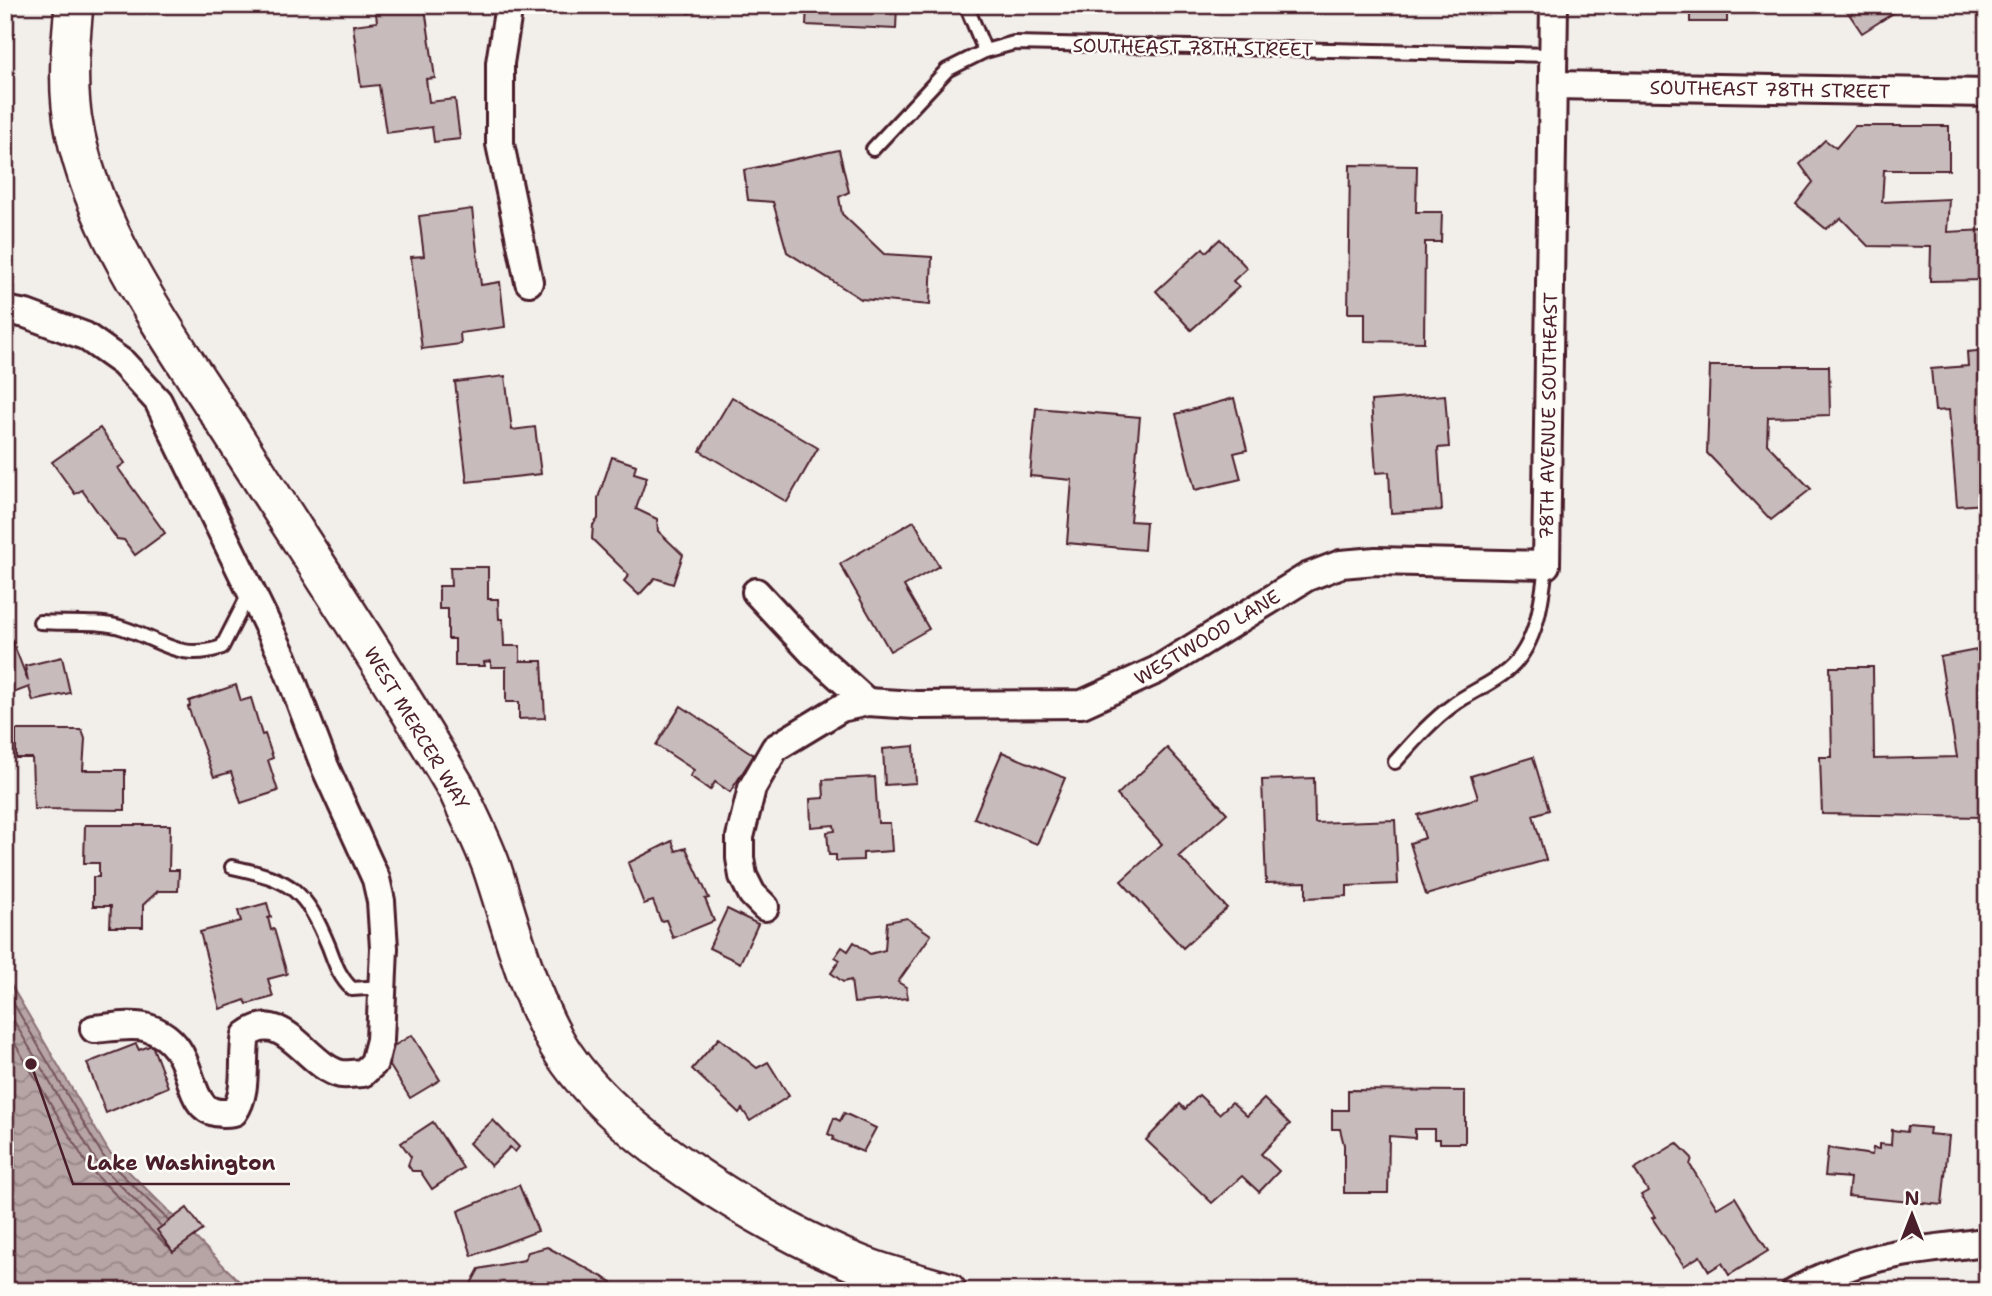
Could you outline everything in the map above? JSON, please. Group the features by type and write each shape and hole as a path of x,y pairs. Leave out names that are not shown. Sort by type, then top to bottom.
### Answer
{"street":[{"name":"WEST MERCER WAY","path":"74,5 69,55 74,131 100,212 195,377 458,791 491,864 530,984 554,1038 577,1074 629,1125 722,1195 861,1265 947,1291"},
{"path":"509,5 500,63 500,144 529,282"},
{"name":"78TH AVENUE SOUTHEAST","path":"1546,565 1554,5"},
{"name":"SOUTHEAST 78TH STREET","path":"1554,85 1987,93"},
{"path":"5,310 26,314 85,336 123,363 158,401 283,657 326,767 376,878 381,901 380,1040 374,1063 363,1073 340,1074 287,1035 268,1027 257,1027 246,1035 243,1048 242,1102 234,1112 220,1114 199,1104 181,1050 171,1038 145,1027 93,1029"},
{"path":"158,401 195,377"},
{"name":"WESTWOOD LANE","path":"765,907 752,894 743,876 740,858 745,809 759,772 775,748 841,708 867,702 916,705 1082,704 1157,670 1307,577 1341,564 1376,561 1546,565"},
{"path":"756,592 812,652 867,702"},
{"path":"1795,1291 1829,1272 1870,1257 1987,1242"}],"lane":[{"path":"966,5 985,51"},
{"name":"SOUTHEAST 78TH STREET","path":"873,149 947,70 985,51 1014,43 1554,55"},
{"name":"78TH AVENUE SOUTHEAST","path":"1395,762 1429,725 1453,705 1508,670 1524,650 1542,598 1546,565"},
{"path":"40,622 121,627 173,650 202,654 222,647 250,592"},
{"path":"232,867 265,874 292,886 314,912 342,980 352,989 382,987"},
{"path":"861,1265 901,1291"}],"water":[{"path":"5,975 109,1152 249,1291 5,1291"}],"building":[{"path":"375,5 447,5 425,8 435,78 426,79 429,102 455,99 460,139 434,142 432,127 386,133 379,85 361,87 353,25 377,22"},
{"path":"686,5 722,5 688,13"},
{"path":"807,5 897,5 896,29 806,25"},
{"path":"1690,5 1727,5 1727,22 1690,22"},
{"path":"1843,5 1906,5 1862,33"},
{"path":"1855,126 1949,126 1949,170 1884,170 1882,202 1949,199 1947,232 1987,230 1987,280 1930,281 1931,247 1868,246 1841,218 1826,229 1796,204 1813,182 1800,164 1825,140 1836,148"},
{"path":"839,150 849,192 839,197 842,214 884,254 932,257 930,305 861,299 787,252 773,202 748,200 744,170"},
{"path":"1350,165 1417,166 1416,212 1442,212 1441,242 1425,242 1424,342 1365,341 1365,313 1348,313"},
{"path":"472,209 481,285 500,282 505,327 460,333 461,344 422,349 411,257 424,256 419,216"},
{"path":"1220,239 1247,268 1233,281 1239,287 1191,330 1156,291 1203,248 1206,252"},
{"path":"1987,350 1987,504 1957,506 1949,410 1935,411 1931,369 1968,366 1967,352"},
{"path":"1710,366 1829,366 1830,415 1768,417 1767,444 1811,489 1771,520 1707,453"},
{"path":"505,376 512,430 535,427 541,474 467,482 455,382"},
{"path":"1445,395 1449,447 1438,448 1442,510 1391,513 1389,472 1376,473 1371,401"},
{"path":"732,397 818,448 787,502 700,451"},
{"path":"1234,398 1247,450 1234,453 1241,479 1195,490 1176,414"},
{"path":"1036,408 1140,417 1130,521 1146,522 1144,550 1067,543 1072,480 1030,476"},
{"path":"100,428 125,463 118,468 165,533 135,555 124,540 117,539 82,490 75,494 52,462"},
{"path":"612,457 636,465 634,473 647,477 636,509 657,519 658,531 683,555 673,584 655,578 639,595 624,581 629,575 592,539 593,525 598,519 598,498"},
{"path":"914,521 939,566 904,586 929,629 890,651 840,564"},
{"path":"450,567 488,567 488,599 498,599 499,619 503,619 504,646 520,646 520,661 542,661 545,718 519,719 519,702 506,702 506,667 491,667 491,661 484,662 485,666 455,666 455,639 448,639 448,609 439,609 439,586 451,586"},
{"path":"5,622 28,681 25,666 62,657 70,693 33,701 29,687 5,696"},
{"path":"1987,648 1987,836 1981,817 1822,814 1820,757 1832,757 1830,667 1873,667 1874,759 1957,757 1940,657"},
{"path":"236,685 241,701 251,698 262,735 265,734 273,758 268,760 278,791 241,803 231,772 214,777 188,707 189,701"},
{"path":"681,706 754,755 730,792 715,782 710,790 690,776 694,770 656,745"},
{"path":"16,730 82,730 85,739 83,770 125,770 125,810 34,809 32,758 16,758"},
{"path":"914,746 916,783 885,785 883,749"},
{"path":"1167,748 1227,813 1179,856 1227,908 1183,948 1121,881 1162,844 1117,795"},
{"path":"1002,752 1065,778 1037,844 974,818"},
{"path":"1533,757 1549,810 1533,815 1546,860 1426,895 1410,843 1425,838 1418,815 1478,798 1471,776"},
{"path":"875,777 878,823 890,823 892,851 863,853 863,860 836,861 836,855 829,855 827,832 835,831 834,825 811,827 810,799 824,798 823,780"},
{"path":"1314,778 1315,823 1395,820 1398,884 1347,886 1347,896 1306,898 1306,882 1266,883 1262,780"},
{"path":"85,825 170,825 169,870 179,870 178,891 158,891 143,905 143,927 110,927 111,906 93,906 93,877 99,877 99,863 84,863"},
{"path":"672,841 676,851 686,848 709,898 705,899 714,921 673,938 666,920 661,921 653,901 644,904 628,863"},
{"path":"267,903 271,930 274,929 287,974 268,979 273,997 247,1004 245,1000 220,1009 200,932 241,921 238,911"},
{"path":"727,909 758,924 740,963 709,948"},
{"path":"907,918 931,935 898,982 906,987 908,998 854,1003 851,980 843,982 831,973 840,960 835,957 842,947 848,951 854,942 870,954 885,950 887,922"},
{"path":"412,1035 440,1080 410,1098 382,1053"},
{"path":"719,1038 757,1068 768,1062 789,1096 750,1121 742,1109 739,1113 692,1069"},
{"path":"136,1044 139,1050 152,1045 168,1087 106,1113 87,1063"},
{"path":"1348,1090 1465,1091 1465,1143 1440,1143 1440,1139 1434,1139 1434,1129 1415,1129 1415,1138 1389,1136 1388,1193 1344,1193 1344,1145 1340,1129 1332,1129 1332,1110 1348,1110"},
{"path":"1199,1095 1219,1114 1232,1102 1247,1116 1264,1099 1290,1124 1261,1154 1279,1171 1259,1192 1242,1176 1212,1203 1146,1140 1180,1104 1185,1109"},
{"path":"844,1113 876,1128 863,1152 833,1140 834,1137 828,1134 834,1118 840,1121"},
{"path":"493,1120 519,1147 515,1152 510,1147 491,1166 469,1143"},
{"path":"433,1122 463,1168 432,1189 420,1171 412,1171 408,1165 411,1157 401,1143"},
{"path":"1908,1126 1930,1128 1929,1134 1949,1136 1942,1205 1848,1196 1850,1178 1825,1176 1828,1148 1872,1155 1873,1148 1879,1149 1879,1144 1891,1145 1892,1130 1907,1132"},
{"path":"1677,1143 1692,1158 1690,1165 1717,1208 1735,1197 1768,1251 1729,1275 1722,1263 1709,1271 1700,1256 1684,1266 1652,1218 1655,1217 1641,1195 1648,1191 1634,1169"},
{"path":"519,1185 538,1231 472,1256 458,1211"},
{"path":"187,1208 203,1230 173,1252 157,1230"},
{"path":"547,1247 612,1282 609,1288 467,1291 479,1269 524,1260 528,1252"},
{"path":"1987,1287 1987,1291 1958,1291 1958,1289"}],"place":[{"name":"Lake Washington","path":"31,1064"}]}
